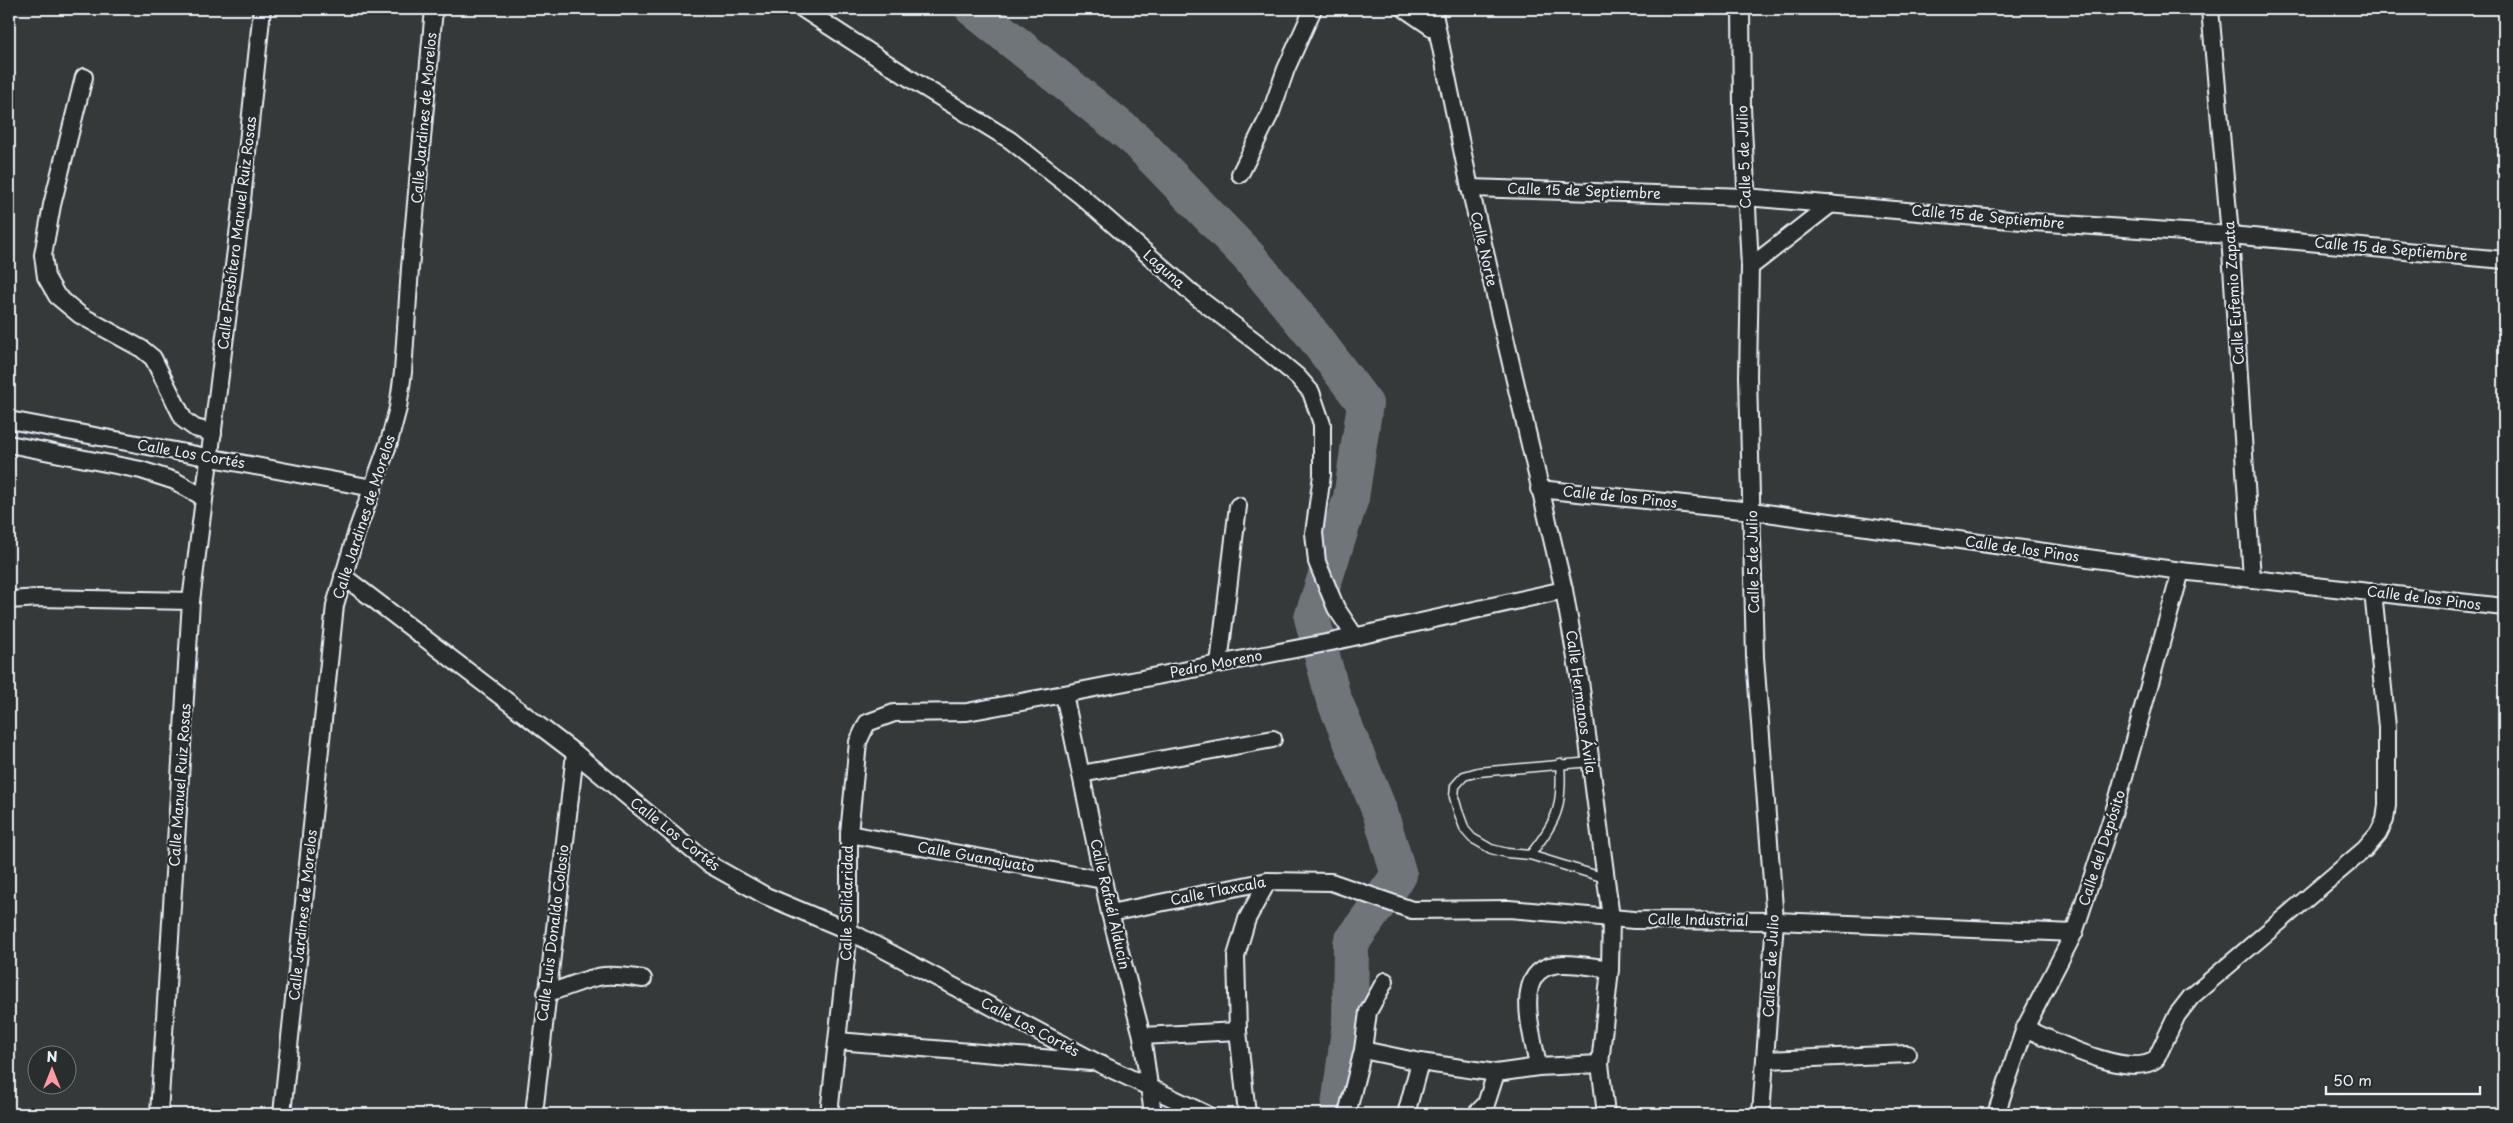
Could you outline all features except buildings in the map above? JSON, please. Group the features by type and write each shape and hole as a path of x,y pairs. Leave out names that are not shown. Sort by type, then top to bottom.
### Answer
{"street":[{"name":"Calle Presbítero Manuel Ruiz Rosas","path":"208,457 213,432 241,209 262,9"},
{"name":"Calle Jardines de Morelos","path":"282,1114 335,605 398,408 404,372 410,268 434,9"},
{"name":"Laguna","path":"803,9 917,83 1010,140 1081,196 1194,295 1298,377 1311,392 1322,424 1322,475 1314,533 1317,562 1336,608 1354,635"},
{"path":"1240,174 1271,112 1289,61 1313,9"},
{"path":"1405,9 1437,31"},
{"name":"Calle Norte","path":"1433,9 1470,188 1539,489"},
{"name":"Calle 5 de Julio","path":"1741,9 1746,197 1750,267 1748,376 1755,657 1775,921 1761,1114"},
{"name":"Calle Eufemio Zapata","path":"2210,9 2230,234 2252,579"},
{"path":"84,77 52,205 44,255 46,277 57,296 80,315 142,349 153,358 184,420 195,428 213,432"},
{"name":"Calle 15 de Septiembre","path":"1470,188 1746,197 2033,222 2230,234 2504,260"},
{"path":"1750,267 1831,204"},
{"name":"Calle Los Cortés","path":"9,420 373,488"},
{"path":"9,444 141,470 175,481 203,497"},
{"name":"Calle Manuel Ruiz Rosas","path":"159,1114 191,601 208,457"},
{"name":"Calle de los Pinos","path":"1539,489 1752,511 2181,571 2504,607"},
{"name":"Calle Hermanos Ávila","path":"1539,489 1564,590 1580,681 1611,918 1610,969 1600,1064 1606,1114"},
{"path":"1219,664 1238,506"},
{"name":"Calle del Depósito","path":"1996,1114 2025,1028 2074,933 2116,805 2181,571"},
{"name":"Calle Los Cortés","path":"343,576 575,753 709,864 766,896 849,930 1098,1063 1206,1114"},
{"name":"Pedro Moreno","path":"867,723 894,713 967,712 1064,694 1331,642 1354,635 1564,590"},
{"path":"2025,1028 2090,1057 2133,1064 2150,1064 2156,1059 2177,1015 2191,997 2365,849 2378,834 2385,820 2388,805 2388,727 2373,592"},
{"path":"9,600 39,598 191,601"},
{"name":"Calle Rafaél Alducín","path":"1064,694 1110,913 1142,1036 1154,1114"},
{"name":"Calle Solidaridad","path":"829,1114 849,930 849,834 858,742 867,723"},
{"path":"1081,774 1273,739"},
{"name":"Calle Luis Donaldo Colosio","path":"534,1114 546,993 575,753"},
{"name":"Calle Guanajuato","path":"849,834 1103,880"},
{"path":"1246,1114 1238,1031 1236,956 1247,919 1268,881"},
{"name":"Calle Tlaxcala","path":"1110,913 1268,881 1331,882 1412,910"},
{"name":"Calle Industrial","path":"1412,910 1509,909 1611,918 1775,921 2074,933"},
{"path":"1538,1067 1527,999 1533,976 1546,967 1563,964 1610,969"},
{"path":"546,993 563,990 602,976 623,975 643,979"},
{"path":"1347,1114 1363,1050 1368,1012 1385,981"},
{"path":"1142,1036 1238,1031"},
{"path":"838,1041 1098,1063"},
{"path":"1363,1050 1420,1062 1496,1072 1538,1067 1600,1064"},
{"path":"1765,1060 1908,1054"},
{"path":"1406,1114 1420,1062"},
{"path":"1476,1114 1486,1104 1496,1072"}],"lane":[{"path":"1590,762 1560,763 1478,772 1464,776 1455,786 1454,797 1465,830 1472,838 1491,849 1530,855 1605,878"},
{"path":"1530,855 1554,822 1560,806 1560,763"}],"waterway":[{"path":"973,9 1135,139 1249,257 1309,330 1365,404 1351,498 1312,618 1333,697 1380,812 1399,875 1351,943 1350,1022 1338,1114"}]}
